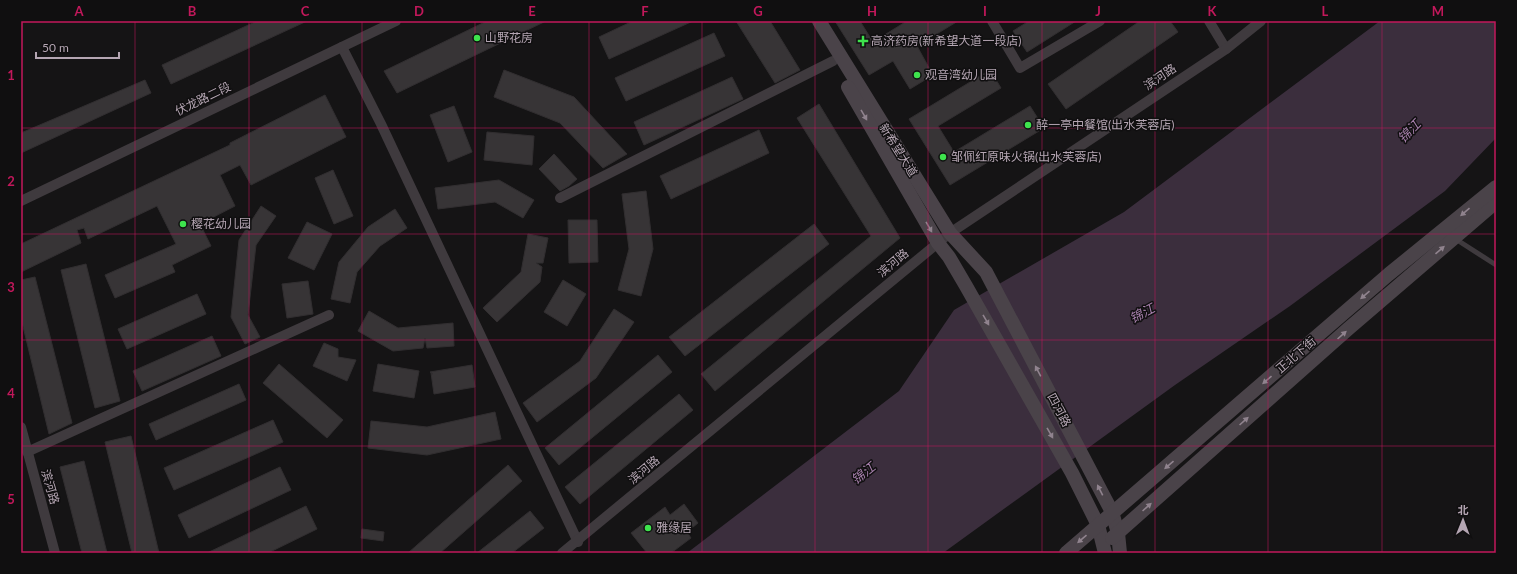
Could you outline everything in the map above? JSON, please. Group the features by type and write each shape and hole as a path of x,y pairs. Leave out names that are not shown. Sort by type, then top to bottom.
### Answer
{"street":[{"name":"伏龙路二段","path":"21,201 396,21"},
{"name":"四河路","path":"808,21 833,61 938,243 949,257 966,286 1072,472 1098,526 1101,551"},
{"name":"新希望大道","path":"819,21 950,233 986,272"},
{"path":"992,21 1020,68 1100,21"},
{"path":"1209,21 1226,48"},
{"name":"滨河路","path":"562,553 578,542 950,233 1226,48 1261,21"},
{"path":"342,47 381,124 578,542"},
{"path":"560,198 833,61"},
{"name":"正北下街","path":"1066,553 1112,512 1164,470 1389,274 1496,188"},
{"name":"正北下街","path":"1101,551 1118,533 1348,329 1496,202"},
{"name":"四河路","path":"986,272 1112,512 1118,533 1120,553"},
{"path":"27,452 329,315"},
{"name":"滨河路","path":"21,427 55,553"}],"lane":[{"path":"1454,238 1496,265"}],"water":[{"name":"锦江","path":"1380,21 1496,21 1496,138 1445,191 1290,306 1175,385 943,553 687,553 899,391 954,310 1124,212"}],"building":[{"path":"257,21 307,21 171,84 162,65"},
{"path":"487,21 546,21 397,93 384,71"},
{"path":"633,21 693,21 609,59 599,37"},
{"path":"736,21 770,21 800,70 775,83"},
{"path":"835,21 860,21 873,42 907,21 958,21 917,46 933,75 910,89 893,61 869,75"},
{"path":"1029,21 1076,21 1027,52 1013,31"},
{"path":"1140,21 1170,21 1178,32 1066,109 1048,84"},
{"path":"714,33 725,56 626,101 615,78"},
{"path":"504,70 574,97 627,154 603,168 560,123 494,97"},
{"path":"990,70 1001,88 938,126 954,152 1030,106 1044,128 950,185 909,119"},
{"path":"732,77 743,99 644,145 634,122"},
{"path":"145,80 151,93 21,153 21,133"},
{"path":"325,95 346,137 251,185 240,165 220,175 235,206 200,224 211,246 172,265 175,272 115,298 105,275 176,244 157,206 88,239 84,228 77,230 81,243 21,272 21,244 230,145 230,143"},
{"path":"819,104 900,238 715,391 701,374 871,236 797,118"},
{"path":"454,106 472,152 448,162 430,115"},
{"path":"759,130 769,153 671,199 660,176"},
{"path":"487,132 534,136 532,165 484,160"},
{"path":"554,154 577,179 560,191 539,169"},
{"path":"333,170 353,216 334,224 315,178"},
{"path":"499,180 534,200 523,218 495,202 438,209 435,188"},
{"path":"646,191 653,249 641,296 618,290 629,249 622,194"},
{"path":"261,206 276,216 256,245 248,315 260,337 245,344 231,317 239,240"},
{"path":"395,209 407,228 380,246 357,272 350,303 331,299 339,262 368,227"},
{"path":"568,220 597,220 598,262 569,263"},
{"path":"307,222 332,234 314,270 288,258"},
{"path":"814,224 829,244 685,356 669,337"},
{"path":"528,234 548,238 543,263 536,263 542,267 540,282 497,322 483,308 521,272"},
{"path":"86,264 120,401 95,408 61,270"},
{"path":"35,277 72,423 49,434 21,318 21,280"},
{"path":"563,280 586,294 567,326 544,312"},
{"path":"308,281 313,314 287,318 282,284"},
{"path":"197,294 206,314 127,349 118,329"},
{"path":"614,309 634,322 596,378 537,422 523,403 580,361"},
{"path":"369,311 398,328 453,323 454,346 427,348 425,338 423,348 393,351 358,331"},
{"path":"212,336 221,356 142,391 133,371"},
{"path":"324,343 338,349 338,357 356,360 347,381 313,366"},
{"path":"658,355 672,372 559,465 545,448"},
{"path":"279,364 343,420 327,438 263,383"},
{"path":"378,364 419,371 414,398 373,391"},
{"path":"472,365 475,387 434,394 431,373 433,374 430,372"},
{"path":"239,384 246,400 156,440 149,424"},
{"path":"679,394 693,410 580,504 565,487"},
{"path":"495,412 501,439 427,455 368,448 371,421 427,427"},
{"path":"273,420 283,442 174,490 164,468"},
{"path":"131,436 159,553 132,553 105,442"},
{"path":"84,461 107,553 82,553 60,467"},
{"path":"508,465 522,481 440,553 408,553"},
{"path":"280,467 291,490 189,538 178,515"},
{"name":"雅缘居","path":"684,504 698,523 687,532 691,538 671,553 647,553 631,533 665,507 670,515"},
{"path":"306,506 317,529 268,553 207,553"},
{"path":"530,511 544,528 512,553 477,553"},
{"path":"362,529 384,532 383,541 361,538"}],"place":[{"name":"山野花房","path":"477,38"},
{"name":"高济药房(新希望大道一段店)","path":"863,41"},
{"name":"观音湾幼儿园","path":"917,75"},
{"name":"醉一亭中餐馆(出水芙蓉店)","path":"1028,125"},
{"name":"邹佩红原味火锅(出水芙蓉店)","path":"943,157"},
{"name":"樱花幼儿园","path":"183,224"},
{"name":"雅缘居","path":"648,528"}]}
